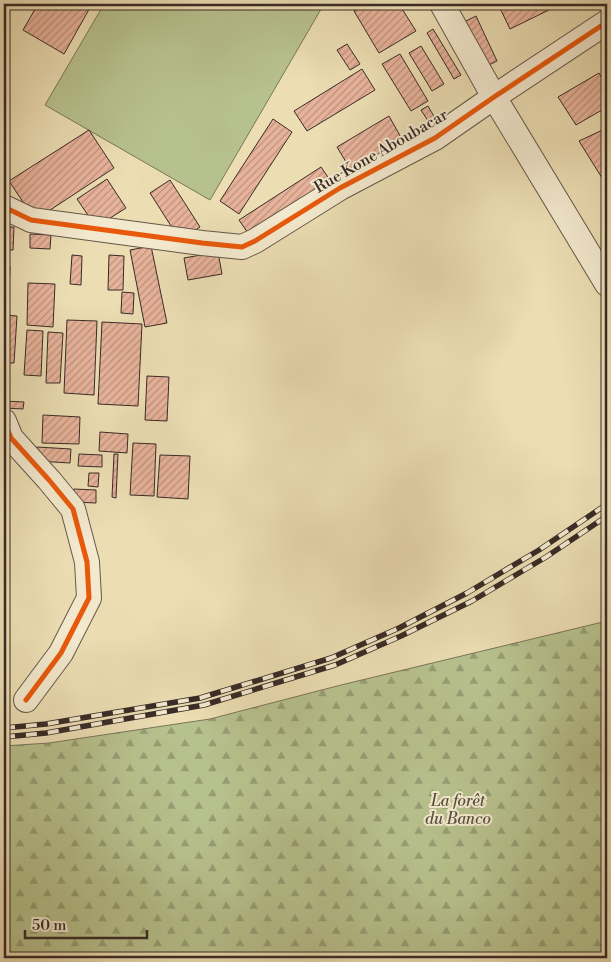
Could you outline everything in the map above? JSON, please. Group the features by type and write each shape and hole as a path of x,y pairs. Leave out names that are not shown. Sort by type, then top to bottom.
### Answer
{"street":[{"path":"442,4 494,97 607,284"},
{"name":"Rue Kone Aboubacar","path":"4,207 31,220 242,247 255,241 340,188 435,138 607,22"},
{"path":"4,421 11,438 72,508 87,562 89,598 61,653 26,700"}],"green space":[{"path":"104,4 324,4 210,200 45,105"},
{"name":"La forêt du Banco","path":"607,621 607,958 4,958 4,746 49,743 210,719 341,685"}],"building":[{"path":"38,4 92,4 64,54 23,30"},
{"path":"366,4 399,4 416,31 379,53 354,11"},
{"path":"498,4 546,4 549,10 510,29"},
{"path":"476,16 497,61 485,67 464,22"},
{"path":"433,29 461,75 454,79 427,33"},
{"path":"347,44 360,64 350,70 337,50"},
{"path":"421,46 444,84 432,91 409,53"},
{"path":"400,54 428,101 411,111 382,64"},
{"path":"362,69 375,90 307,131 294,111"},
{"path":"599,73 607,87 607,107 576,125 558,97"},
{"path":"428,106 436,120 430,124 421,110"},
{"path":"389,116 403,141 352,172 337,147"},
{"path":"273,119 292,132 239,214 220,201"},
{"path":"607,128 607,186 579,141"},
{"path":"89,130 114,168 35,220 9,181"},
{"path":"321,167 334,186 252,239 239,220"},
{"path":"107,179 126,208 96,227 77,199"},
{"path":"170,180 200,227 180,240 150,193"},
{"path":"4,227 14,227 13,250 4,250"},
{"path":"30,234 51,235 50,249 30,248"},
{"path":"151,246 167,323 145,327 130,250"},
{"path":"218,252 222,274 188,280 184,258"},
{"path":"72,255 82,256 81,285 70,284"},
{"path":"109,255 124,256 123,290 108,290"},
{"path":"4,266 10,267 8,309 4,309"},
{"path":"28,283 55,284 53,327 27,325"},
{"path":"122,292 134,293 133,314 121,313"},
{"path":"4,315 17,316 14,363 4,363"},
{"path":"67,320 97,321 94,395 64,393"},
{"path":"102,322 142,324 138,406 98,404"},
{"path":"27,330 43,331 41,376 24,375"},
{"path":"48,332 63,333 60,383 46,383"},
{"path":"147,376 169,377 167,421 145,420"},
{"path":"4,401 24,402 23,409 4,408"},
{"path":"43,415 80,417 79,444 42,443"},
{"path":"100,432 128,434 127,453 99,451"},
{"path":"133,443 156,444 154,496 130,495"},
{"path":"37,447 71,449 70,463 37,461"},
{"path":"79,454 102,455 102,467 78,466"},
{"path":"114,454 118,454 116,498 112,497"},
{"path":"160,455 190,456 188,499 157,497"},
{"path":"89,473 99,473 98,487 88,486"},
{"path":"74,489 96,490 96,503 74,502"}],"railway":[{"path":"4,728 46,724 200,698 331,658 399,628 467,593 539,550 607,504"},
{"path":"4,737 46,733 204,705 335,665 401,636 472,601 546,557 607,516"}],"cycle path":[{"path":"4,207 31,220 242,247 255,241 340,188 435,138 607,22"},
{"path":"4,421 11,438 73,509 87,562 89,598 61,653 26,700"}]}
